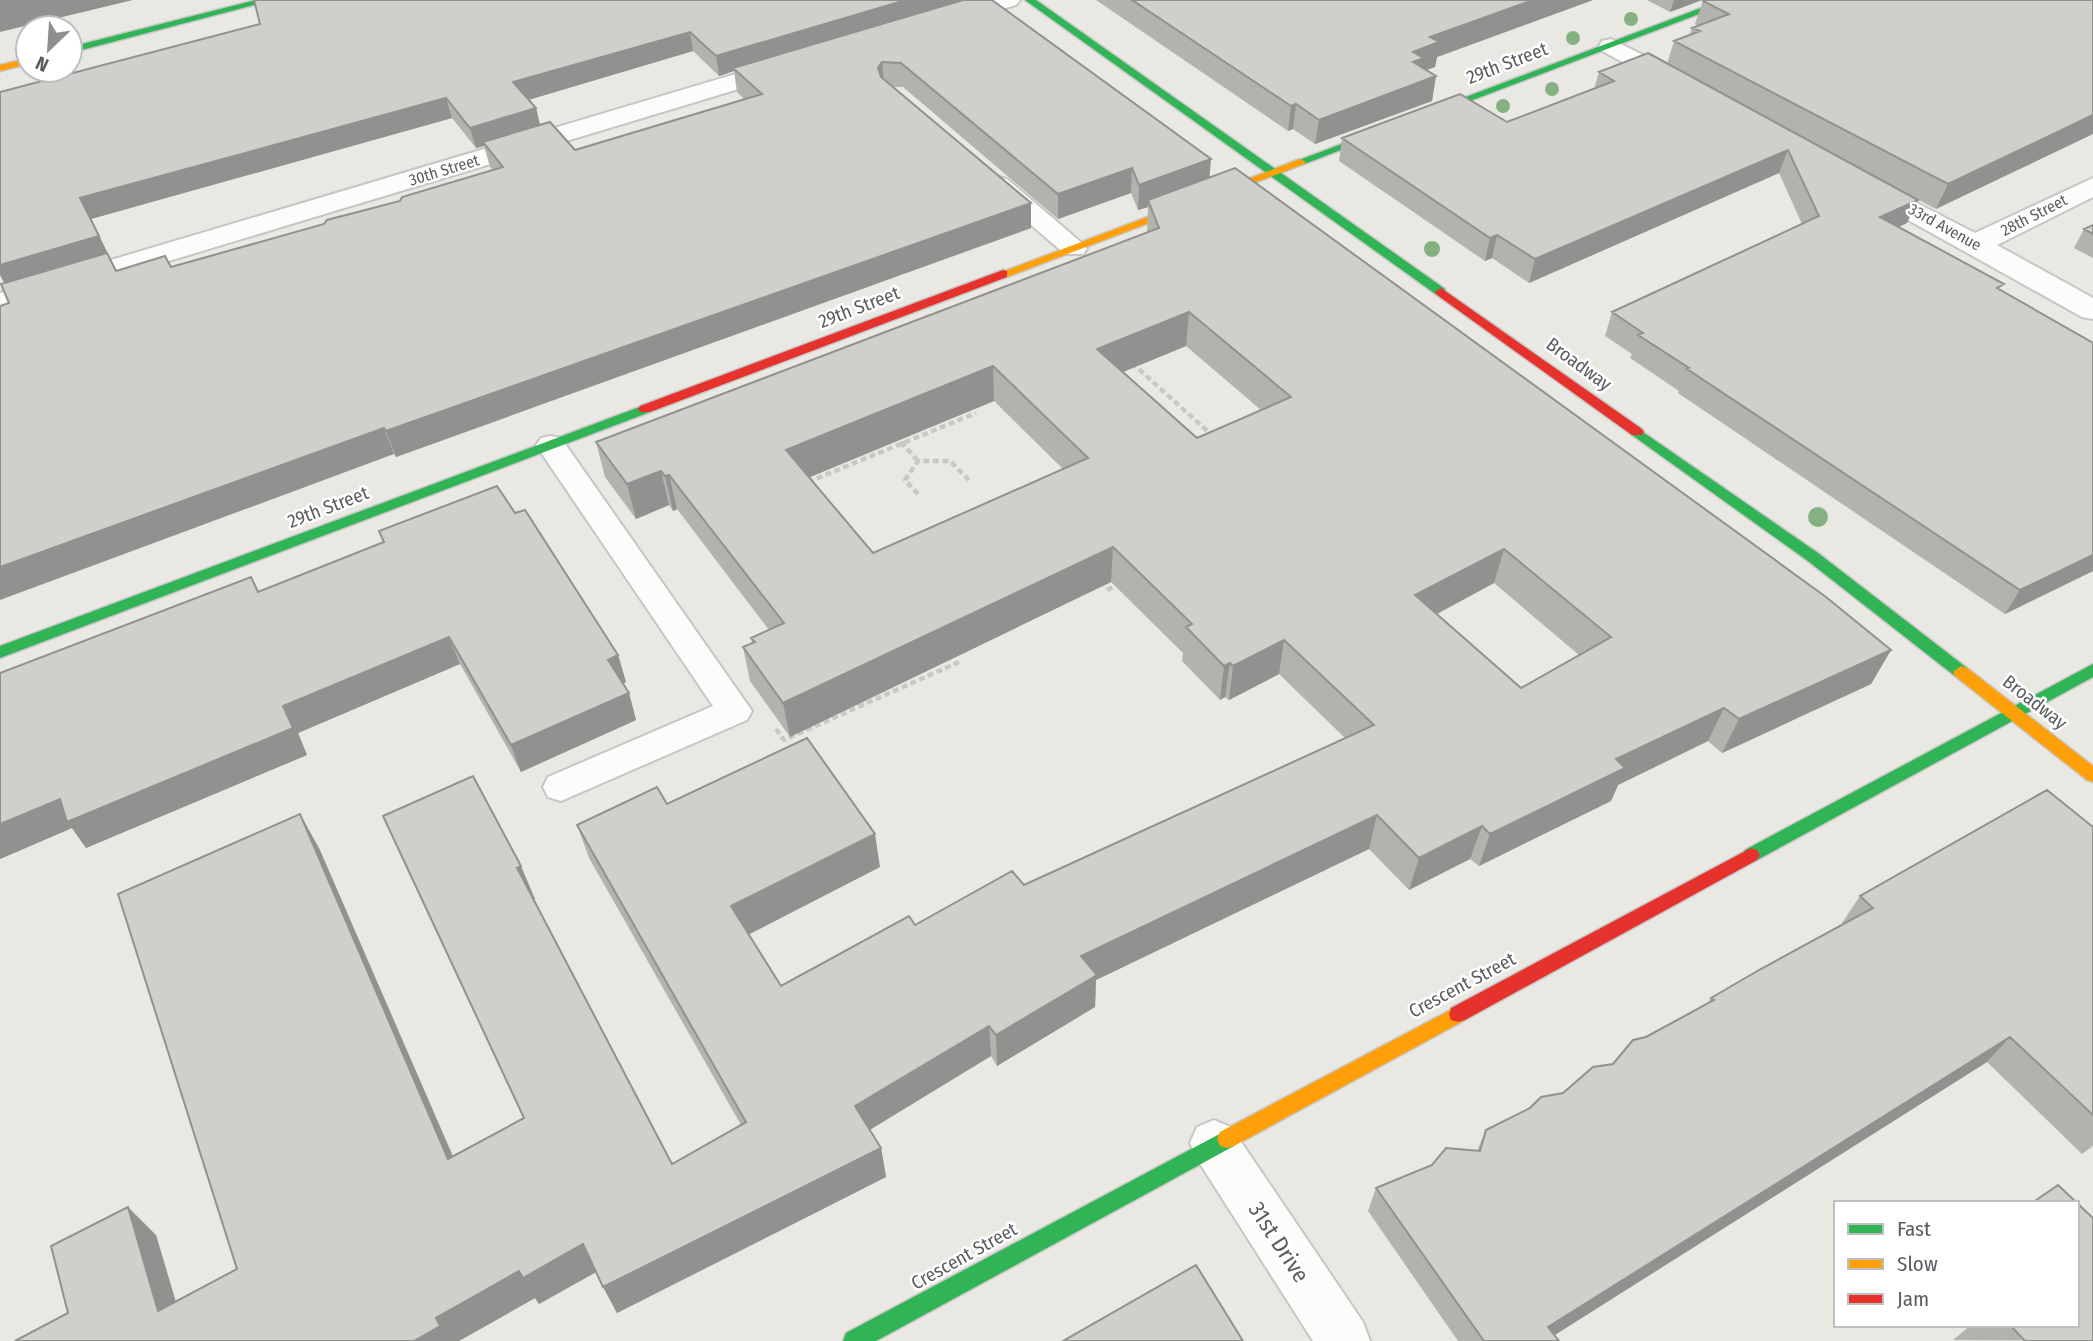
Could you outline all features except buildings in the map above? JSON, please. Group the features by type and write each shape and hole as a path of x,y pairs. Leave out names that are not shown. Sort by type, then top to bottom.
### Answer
{"street":[{"path":"84,46 268,0"},
{"path":"918,27 1008,0"},
{"name":"Broadway","path":"1030,0 1813,557 2093,775"},
{"name":"29th Street","path":"0,652 1731,0"},
{"path":"1611,46 1701,95"},
{"name":"30th Street","path":"0,303 811,59"},
{"name":"33rd Avenue","path":"1846,174 2093,310"},
{"name":"28th Street","path":"1976,244 2093,186"},
{"name":"Crescent Street","path":"854,1341 1214,1143 2093,670"},
{"name":"31st Drive","path":"1214,1143 1343,1341"}],"lane":[{"path":"984,172 1074,249"},
{"path":"551,445 735,711 561,787"}],"path":[{"path":"1125,356 1216,439"},
{"path":"806,482 976,413"},
{"path":"892,433 918,461 950,461 970,481"},
{"path":"918,461 905,481 918,494"},
{"path":"1107,590 1130,579"},
{"path":"772,723 784,740 959,662"}],"railway":[{"path":"84,40 244,0"},
{"path":"84,58 313,0"},
{"path":"0,61 14,58"},
{"path":"0,79 14,76"}],"traffic: fast":[{"path":"84,46 268,0"},
{"path":"1030,0 1441,292"},
{"path":"1300,162 1731,0"},
{"path":"0,652 645,409"},
{"path":"1637,432 1813,557 1961,672"},
{"path":"1751,855 2093,670"},
{"path":"854,1341 1227,1139"}],"traffic: slow":[{"path":"0,68 14,64"},
{"path":"1003,274 1300,162"},
{"path":"1961,672 2093,775"},
{"path":"1227,1139 1458,1014"}],"traffic: jam":[{"path":"645,409 1003,274"},
{"path":"1441,292 1637,432"},
{"path":"1458,1014 1751,855"}]}
